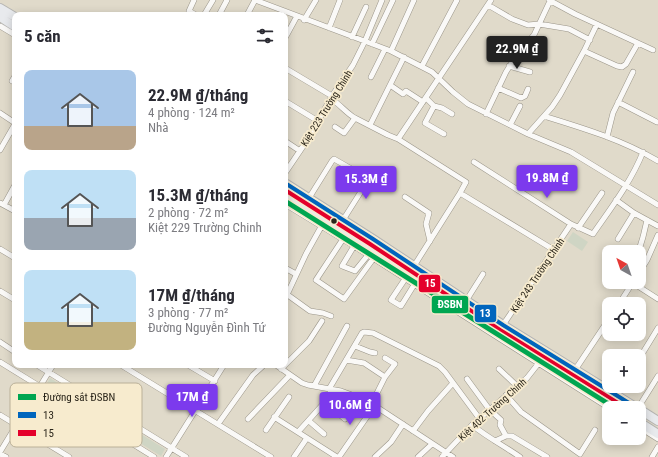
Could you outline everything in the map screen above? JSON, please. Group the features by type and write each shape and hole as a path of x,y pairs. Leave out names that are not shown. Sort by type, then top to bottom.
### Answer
{"highway":[{"path":"0,8 12,15"},
{"path":"0,17 12,25"},
{"path":"288,185 503,325 627,401"},
{"path":"288,200 371,255 606,401"},
{"path":"371,255 379,243"},
{"path":"449,303 455,294"},
{"path":"646,414 658,422"},
{"path":"646,426 656,432"}],"street":[{"path":"191,12 189,11 194,0"},
{"path":"206,12 213,0"},
{"path":"221,12 227,0"},
{"path":"249,12 257,0 286,12"},
{"path":"304,20 316,0"},
{"path":"329,28 340,0"},
{"name":"Kiệt 223 Trường Chinh","path":"288,169 353,65 382,0"},
{"path":"372,44 393,0"},
{"path":"391,51 414,0"},
{"path":"398,139 492,0"},
{"path":"486,114 509,66 534,35 549,0 653,50"},
{"path":"422,66 454,1"},
{"path":"488,5 512,19 528,25 539,24 570,29 590,40"},
{"path":"352,37 366,7"},
{"path":"288,13 304,20 391,51 422,66 432,72 463,100 486,114 571,152 658,205"},
{"path":"288,32 296,16"},
{"path":"528,134 560,95 597,24"},
{"path":"0,26 12,33"},
{"path":"584,50 622,67 626,64 638,42"},
{"path":"371,77 385,49"},
{"path":"370,125 404,57"},
{"path":"509,66 530,72"},
{"path":"288,70 332,97 347,114 398,139 466,183 414,266"},
{"path":"607,137 612,114 633,72"},
{"path":"390,85 403,94 406,91 452,114"},
{"path":"498,88 521,98 525,96 528,89"},
{"path":"618,102 656,122"},
{"path":"288,103 318,121"},
{"path":"434,106 425,123 444,134"},
{"path":"510,125 520,106"},
{"path":"0,113 12,121"},
{"path":"544,116 584,128 643,152 657,160"},
{"path":"335,127 344,133 355,118"},
{"path":"0,150 12,128"},
{"path":"288,143 300,151"},
{"path":"474,162 571,224 593,234 625,186 643,152"},
{"path":"309,198 334,159 369,179"},
{"path":"344,220 374,171"},
{"path":"12,189 2,204 12,209"},
{"path":"460,193 554,250"},
{"path":"578,228 602,193"},
{"path":"405,197 429,212 426,224 430,241"},
{"path":"616,200 634,213 658,226"},
{"path":"288,206 321,227 371,255 414,285 602,404"},
{"path":"618,239 634,213"},
{"path":"641,245 647,220"},
{"name":"Kiệt 243 Trường Chinh","path":"503,325 571,224"},
{"path":"288,292 321,227"},
{"path":"646,263 658,235"},
{"path":"343,239 316,280 344,300 371,255"},
{"path":"354,246 342,266 355,271 371,255"},
{"path":"0,249 12,256"},
{"path":"288,270 296,274"},
{"path":"466,301 483,274"},
{"path":"405,279 391,300 401,306 414,285"},
{"path":"643,289 658,299"},
{"path":"0,291 12,298"},
{"path":"288,297 310,312 323,313 331,316"},
{"path":"288,362 309,340 322,321"},
{"path":"314,386 348,326"},
{"path":"645,349 658,328"},
{"path":"575,370 602,330"},
{"path":"298,432 325,402 346,360 364,332 373,333 440,366 479,418"},
{"path":"0,342 12,350"},
{"path":"355,346 375,353"},
{"path":"274,418 338,457 373,404 385,377 395,364 385,358"},
{"path":"346,360 364,363 385,377"},
{"path":"0,362 40,383"},
{"name":"Kiệt 402 Trường Chinh","path":"444,455 479,418 527,378 538,364"},
{"path":"41,368 63,383"},
{"path":"43,383 51,368"},
{"path":"126,368 271,457"},
{"path":"193,368 215,381"},
{"path":"166,457 222,368"},
{"path":"218,424 254,375 261,368"},
{"path":"281,369 302,383 350,394 373,404 432,444 444,455 453,457"},
{"path":"499,369 517,386"},
{"path":"248,420 290,376"},
{"path":"642,401 658,376"},
{"path":"467,379 489,409 501,420 500,426 506,436"},
{"path":"413,431 428,410 453,383"},
{"path":"506,395 521,412 580,454 595,430"},
{"path":"266,430 288,397"},
{"path":"325,402 345,419"},
{"path":"0,415 10,421"},
{"path":"309,421 324,434"},
{"path":"656,432 658,422"},
{"path":"375,457 392,442 403,424"},
{"path":"472,425 520,457"},
{"path":"646,431 658,439"},
{"path":"142,432 171,450 186,457"},
{"path":"495,441 506,436 512,436 547,457"},
{"path":"6,457 0,453 10,437"},
{"path":"294,457 307,438"},
{"path":"418,457 432,444"},
{"path":"53,447 69,457"},
{"path":"139,447 154,457"},
{"path":"652,457 658,447"}],"green space":[{"path":"573,232 588,242 582,251 567,241"},
{"path":"50,378 58,383 47,383"},
{"path":"142,435 165,449 161,456 142,444"}],"rail line":[{"name":"ĐSBN","path":"288,203 604,401"}],"transit line":[{"name":"13","path":"288,185 503,325 626,401"},
{"name":"15","path":"288,192 500,330 615,401"}]}
